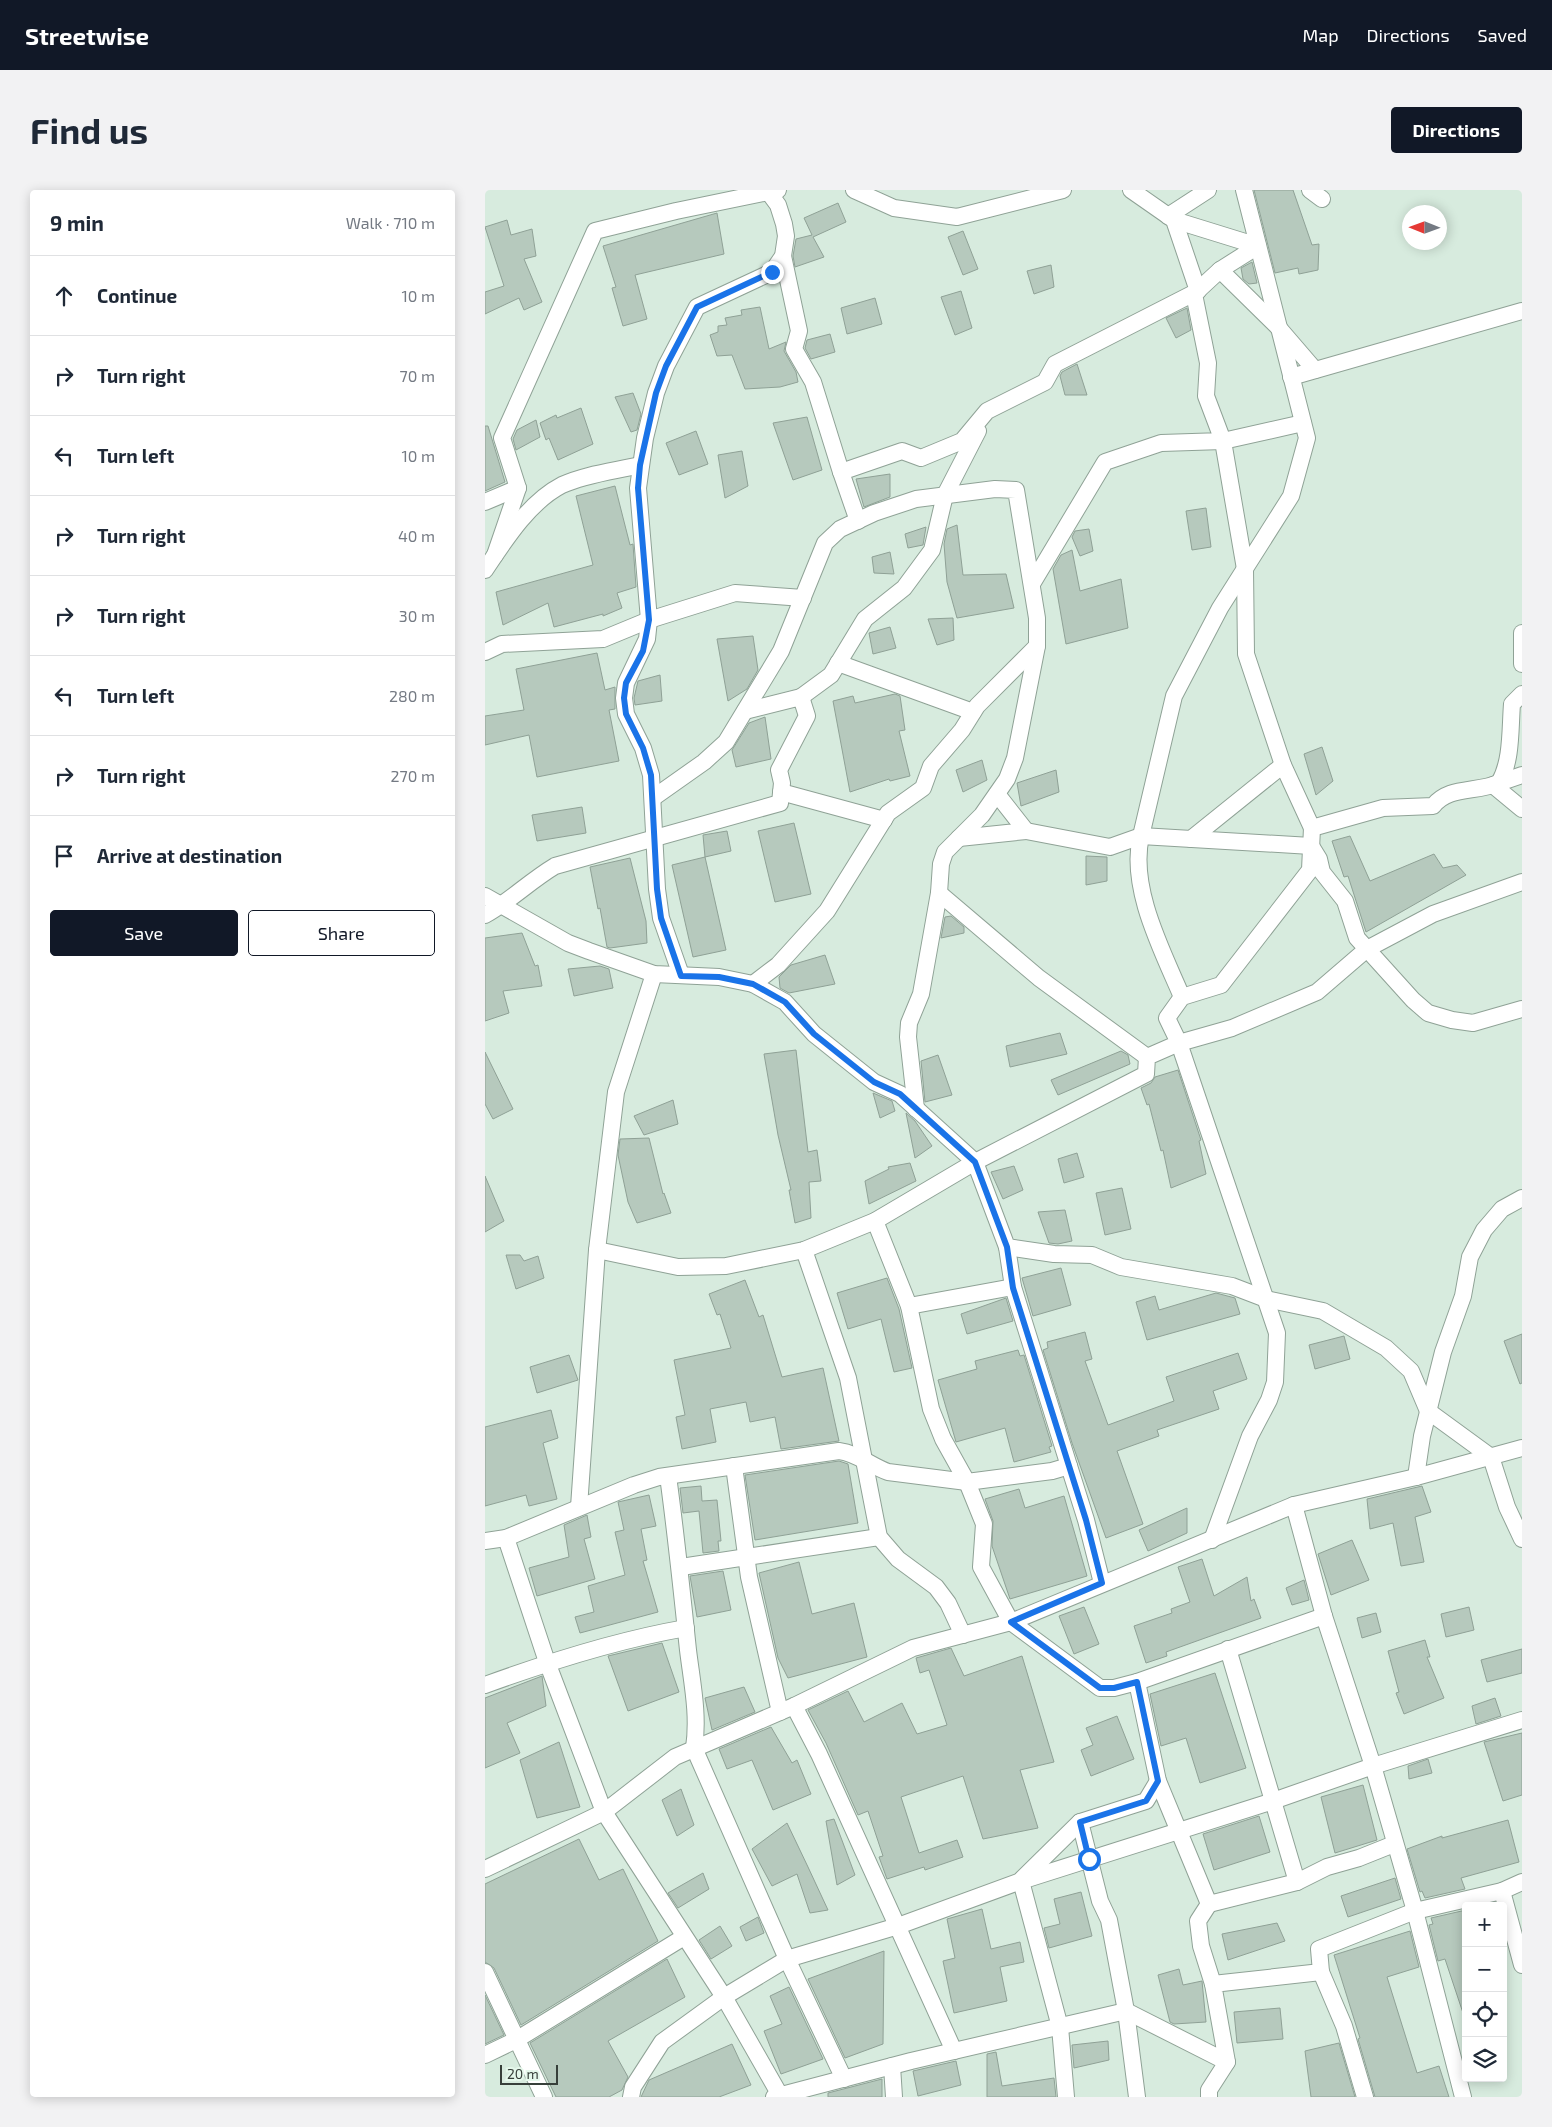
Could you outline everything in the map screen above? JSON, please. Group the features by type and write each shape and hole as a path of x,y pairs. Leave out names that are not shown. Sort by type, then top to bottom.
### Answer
{"street":[{"path":"854,190 894,208 957,217 1063,190"},
{"path":"1131,190 1171,218 1257,246"},
{"path":"1171,218 1207,190"},
{"path":"1182,997 1144,906 1138,848 1174,696 1220,608 1291,496 1307,438 1244,190"},
{"path":"495,555 519,488 502,438 595,231 676,211 771,191 778,205 786,236 783,256 799,331 794,349 813,382 858,521"},
{"path":"1171,218 1198,290"},
{"path":"1212,1540 1250,1436 1269,1400 1275,1382 1277,1333 1179,1043 1167,1018 1182,997 1221,984 1310,870 1312,828 1283,765 1246,654 1245,569 1223,441 1206,396 1207,363 1194,294 1220,270 1257,246"},
{"path":"681,976 661,918 657,889 651,775 643,748 626,714 624,698 626,683 643,651 649,620 638,488 640,465 656,393 666,366 697,307 772,272 783,256"},
{"path":"1220,270 1279,328 1315,370"},
{"path":"841,472 902,451 921,458 962,441 987,411 1045,382 1055,364 1198,290"},
{"path":"1291,377 1522,311"},
{"path":"745,711 801,697 831,675 865,619 904,588 932,550 945,495 987,411"},
{"path":"1032,584 1105,462 1161,442 1223,441 1303,423"},
{"path":"485,570 535,504 562,486 583,478 640,465"},
{"path":"485,502 519,488"},
{"path":"653,798 717,752 726,742 781,650 825,543 840,529 916,499 995,489 1016,490 1037,618 1037,646 1015,758 1007,779 982,815 945,852 941,864 939,893 921,994 909,1023 908,1037 916,1108"},
{"path":"485,652 502,644 603,639 649,620 735,593 803,598"},
{"path":"1522,633 1522,664"},
{"path":"753,984 778,966 827,911 894,807 923,788 931,766 962,730 983,699 1037,646"},
{"path":"838,663 973,712"},
{"path":"1312,828 1383,808 1433,806 1440,797 1449,792 1474,791 1499,783 1504,774 1512,704 1522,694"},
{"path":"485,915 503,906 533,878 555,866 780,803 782,783 779,770 807,716 801,697"},
{"path":"1191,839 1283,765"},
{"path":"1493,785 1522,775"},
{"path":"1493,785 1522,809"},
{"path":"781,792 884,820"},
{"path":"997,794 1026,831"},
{"path":"959,838 1026,831 1110,847 1141,836 1311,846"},
{"path":"1311,846 1319,859 1322,872 1345,901 1357,938 1413,1000 1428,1013 1452,1020 1473,1023 1522,1009"},
{"path":"1147,1057 1158,1054 1179,1043 1232,1028 1317,992 1367,949 1433,914 1522,882"},
{"path":"939,893 1039,978 1147,1057"},
{"path":"485,896 568,943 655,974 719,977 753,984 785,1002 814,1034 874,1082 900,1094 975,1162 1007,1247 1013,1288 1086,1520 1102,1583"},
{"path":"579,1507 597,1250 616,1092 655,974"},
{"path":"597,1250 677,1267 726,1266 805,1250 875,1222 975,1162 1145,1074 1147,1057"},
{"path":"1416,1477 1428,1410 1443,1352 1463,1296 1470,1257 1484,1230 1502,1209 1522,1198"},
{"path":"875,1222 909,1306 931,1409 943,1438 967,1482 984,1524 981,1567 1011,1622 1100,1688 1114,1688 1137,1682 1324,1616"},
{"path":"1007,1247 1055,1254 1092,1255 1121,1267 1232,1286 1266,1299 1323,1311 1386,1348 1411,1370 1428,1410 1491,1457 1507,1507 1522,1540"},
{"path":"805,1250 848,1378 879,1536 898,1559 936,1587 948,1603 963,1635"},
{"path":"909,1306 1013,1288"},
{"path":"485,1869 604,1812 675,1757 787,1709 913,1648 1011,1622 1294,1505 1416,1477 1522,1448"},
{"path":"485,1541 505,1538 634,1485 668,1476 839,1451 850,1452 888,1472 967,1482 1069,1466"},
{"path":"734,1466 755,1610 787,1709 823,1763 954,2050"},
{"path":"668,1476 681,1567 697,1728 694,1748 787,1959 844,2080"},
{"path":"1294,1505 1324,1616 1373,1766 1394,1844 1415,1911 1463,2097"},
{"path":"681,1567 746,1555 879,1536"},
{"path":"505,1538 547,1662 604,1812 724,1997 778,2096 954,2050 1126,2011 1227,2062"},
{"path":"485,1685 547,1662 627,1640 686,1628"},
{"path":"1228,1649 1297,1882"},
{"path":"1137,1682 1158,1781 1209,1904"},
{"path":"631,2097 633,2087 662,2042 724,1997 787,1959 898,1926 1021,1881 1273,1802 1373,1766 1522,1720"},
{"path":"1021,1881 1080,1822 1146,1801 1158,1781"},
{"path":"1080,1822 1100,1901 1109,1920 1126,2011 1137,2097"},
{"path":"1206,2095 1227,2062 1213,1984 1201,1946 1198,1921 1209,1904 1297,1882 1327,1867 1359,1858 1394,1844"},
{"path":"1021,1881 1061,2027 1066,2097"},
{"path":"1365,2097 1344,2026 1321,1972 1319,1949 1415,1911 1502,1891 1522,1882"},
{"path":"1502,1891 1522,1965"},
{"path":"485,2055 516,2040 684,1937"},
{"path":"485,1972 544,2097"},
{"path":"1213,1984 1321,1972"},
{"path":"892,2066 894,2097"}],"building":[{"path":"1254,190 1293,190 1312,245 1319,244 1318,270 1299,274 1298,268 1275,273"},
{"path":"838,203 846,222 813,237 824,257 795,267 793,256 796,239 812,235 804,218"},
{"path":"717,213 724,254 635,275 647,319 623,326 612,288 616,287 603,246"},
{"path":"507,220 511,235 532,229 536,256 524,259 542,302 524,310 519,298 485,314 485,292 504,286 485,227"},
{"path":"963,231 978,269 963,275 948,237"},
{"path":"1252,262 1257,283 1249,284 1243,279 1241,268"},
{"path":"1051,265 1054,287 1034,294 1027,271"},
{"path":"961,291 972,328 955,335 941,297"},
{"path":"875,298 882,324 847,334 841,308"},
{"path":"760,307 769,349 786,342 784,351 796,372 798,382 780,387 745,389 732,355 717,356 710,335 718,332 718,326 727,325 725,318 742,315 741,310"},
{"path":"1187,308 1191,330 1176,338 1166,318"},
{"path":"830,334 835,352 811,359 805,348 807,340"},
{"path":"1077,364 1087,395 1065,395 1060,376 1062,372"},
{"path":"633,393 641,414 637,430 631,432 615,397"},
{"path":"581,408 593,444 558,460 549,438 546,440 540,423 556,415 557,418"},
{"path":"807,417 822,470 793,480 773,423"},
{"path":"536,420 540,437 516,450 513,439 517,430"},
{"path":"485,426 488,426 505,482 485,491"},
{"path":"696,431 708,464 679,475 666,443"},
{"path":"742,451 748,486 725,498 718,455"},
{"path":"890,474 890,497 864,507 856,479"},
{"path":"615,486 630,545 633,544 636,587 617,593 622,608 603,616 603,614 554,627 548,603 503,625 496,592 593,565 576,496"},
{"path":"1206,508 1211,547 1192,550 1186,511"},
{"path":"957,525 963,575 1006,574 1014,608 957,618 947,582 944,544 947,529"},
{"path":"926,527 923,545 908,548 905,534"},
{"path":"1089,529 1093,551 1080,556 1072,537 1075,531"},
{"path":"1072,550 1080,591 1121,579 1128,628 1066,644 1053,569 1061,555"},
{"path":"890,552 894,574 874,573 872,557"},
{"path":"953,618 954,640 937,645 928,619"},
{"path":"890,627 896,648 873,654 869,633"},
{"path":"753,636 758,670 747,689 728,701 717,639"},
{"path":"597,653 605,690 615,687 615,709 609,710 619,761 537,777 529,735 485,745 485,716 524,710 516,669"},
{"path":"660,675 662,701 635,705 634,698 638,681"},
{"path":"895,694 900,696 905,730 899,731 910,776 890,781 889,779 850,792 833,701 853,696 855,703"},
{"path":"765,717 771,759 736,767 732,750 749,723"},
{"path":"1322,747 1333,781 1316,795 1304,754"},
{"path":"982,760 987,780 963,792 956,770"},
{"path":"1056,770 1059,792 1021,806 1017,783"},
{"path":"582,807 586,833 537,841 532,815"},
{"path":"794,823 811,894 775,902 758,831"},
{"path":"727,831 731,851 705,857 703,835"},
{"path":"1350,836 1370,881 1434,854 1443,868 1457,865 1466,875 1366,932 1348,876 1344,877 1332,841"},
{"path":"1086,856 1107,857 1107,881 1086,885"},
{"path":"705,857 726,950 693,957 672,865"},
{"path":"630,858 646,921 647,943 610,948 607,947 590,867"},
{"path":"951,916 964,927 964,933 941,938 945,917"},
{"path":"522,933 535,966 538,965 542,986 503,991 509,1013 485,1021 485,938"},
{"path":"825,955 835,984 789,993 780,988 779,977 791,965"},
{"path":"600,966 609,969 613,988 574,996 568,969"},
{"path":"1060,1033 1067,1054 1010,1067 1006,1046"},
{"path":"796,1050 808,1152 817,1150 821,1181 809,1182 811,1218 795,1223 789,1190 791,1190 778,1135 764,1054"},
{"path":"1121,1051 1128,1055 1130,1064 1058,1095 1051,1080"},
{"path":"485,1052 513,1109 493,1119 485,1104"},
{"path":"938,1055 952,1095 925,1102 921,1061"},
{"path":"1178,1070 1201,1140 1199,1141 1206,1174 1171,1188 1163,1150 1161,1151 1149,1104 1147,1105 1141,1088 1151,1083 1155,1077"},
{"path":"873,1093 892,1101 895,1111 880,1118"},
{"path":"673,1100 678,1124 644,1135 634,1116"},
{"path":"906,1113 915,1121 932,1146 915,1158"},
{"path":"649,1138 663,1194 671,1213 637,1223 628,1202 618,1155 620,1139"},
{"path":"1077,1153 1084,1177 1064,1183 1058,1159"},
{"path":"910,1163 916,1181 869,1204 865,1181 889,1169 888,1167"},
{"path":"1014,1166 1023,1190 1003,1199 991,1172"},
{"path":"485,1176 504,1221 485,1232"},
{"path":"1122,1188 1131,1229 1105,1235 1096,1193"},
{"path":"1065,1210 1072,1241 1058,1244 1049,1243 1038,1212"},
{"path":"506,1255 520,1255 524,1261 538,1256 544,1278 516,1289"},
{"path":"1061,1268 1071,1305 1033,1316 1022,1278"},
{"path":"887,1278 899,1309 912,1368 894,1372 881,1319 848,1329 837,1293"},
{"path":"745,1280 759,1317 763,1315 782,1377 823,1368 839,1441 781,1449 775,1417 750,1422 746,1402 710,1409 716,1442 682,1449 676,1417 685,1415 674,1360 731,1348 720,1314 717,1315 709,1294"},
{"path":"1216,1293 1235,1298 1240,1314 1147,1340 1136,1302 1155,1296 1159,1310"},
{"path":"1006,1298 1013,1321 967,1334 961,1314"},
{"path":"1085,1332 1092,1359 1085,1361 1108,1425 1174,1401 1166,1377 1238,1353 1247,1379 1213,1391 1219,1409 1157,1430 1159,1436 1117,1451 1143,1524 1106,1538 1072,1443 1043,1350 1048,1348 1047,1342"},
{"path":"1522,1334 1522,1383 1520,1384 1504,1341"},
{"path":"1344,1336 1350,1359 1315,1369 1309,1345"},
{"path":"1018,1350 1020,1356 1024,1355 1052,1446 1049,1447 1051,1452 1014,1462 1005,1428 956,1442 938,1380 977,1369 975,1361"},
{"path":"569,1355 578,1380 537,1393 530,1367"},
{"path":"551,1410 558,1438 543,1443 557,1499 529,1506 526,1495 485,1506 485,1427"},
{"path":"839,1461 848,1464 858,1523 755,1540 745,1475"},
{"path":"701,1486 702,1501 717,1500 721,1541 718,1541 719,1551 703,1553 699,1511 683,1513 680,1488"},
{"path":"1422,1486 1431,1512 1415,1517 1424,1562 1401,1566 1393,1523 1370,1529 1367,1499"},
{"path":"1019,1489 1025,1508 1064,1496 1087,1576 1010,1599 992,1546 993,1521 985,1499"},
{"path":"649,1495 656,1526 641,1529 647,1560 643,1561 658,1612 580,1633 575,1617 594,1612 588,1586 625,1575 615,1532 624,1530 618,1502"},
{"path":"1187,1508 1187,1533 1148,1551 1139,1530"},
{"path":"587,1515 591,1537 584,1539 595,1579 537,1596 529,1568 569,1557 564,1525"},
{"path":"1352,1540 1369,1580 1331,1595 1318,1554"},
{"path":"1202,1559 1214,1596 1247,1577 1251,1601 1254,1599 1261,1618 1166,1652 1167,1656 1146,1663 1134,1626 1172,1613 1171,1609 1190,1602 1178,1567"},
{"path":"799,1562 812,1614 854,1603 867,1657 788,1678 778,1658 759,1573"},
{"path":"723,1571 731,1610 697,1617 690,1576"},
{"path":"1304,1580 1309,1600 1292,1605 1286,1588"},
{"path":"1084,1607 1099,1644 1074,1654 1059,1616"},
{"path":"1469,1607 1474,1630 1446,1637 1441,1614"},
{"path":"1376,1613 1381,1632 1362,1638 1357,1618"},
{"path":"1425,1640 1430,1657 1427,1657 1444,1698 1404,1714 1396,1693 1399,1692 1388,1651"},
{"path":"662,1643 679,1692 628,1711 608,1656"},
{"path":"951,1648 964,1676 1022,1656 1054,1762 1020,1770 1038,1828 983,1839 963,1776 901,1797 919,1853 957,1840 963,1857 925,1870 924,1867 887,1879 879,1857 883,1856 868,1811 858,1815 826,1743 808,1710 848,1691 864,1722 902,1703 917,1734 947,1725 929,1670 920,1673 916,1658"},
{"path":"1522,1649 1522,1673 1487,1682 1481,1660"},
{"path":"1215,1673 1246,1768 1200,1783 1186,1738 1161,1746 1150,1694"},
{"path":"542,1676 546,1706 507,1723 520,1753 485,1768 485,1698"},
{"path":"744,1687 755,1712 712,1730 705,1698"},
{"path":"1495,1698 1501,1716 1476,1724 1472,1706"},
{"path":"1117,1716 1134,1759 1091,1776 1081,1750 1093,1745 1086,1728"},
{"path":"771,1727 792,1763 797,1760 811,1794 773,1810 752,1760 727,1769 719,1749"},
{"path":"1522,1733 1522,1795 1503,1801 1484,1742"},
{"path":"559,1742 580,1807 537,1818 520,1760"},
{"path":"1428,1759 1432,1773 1409,1779 1408,1766"},
{"path":"1363,1785 1377,1840 1335,1853 1321,1797"},
{"path":"681,1789 694,1825 677,1836 662,1800"},
{"path":"1259,1816 1270,1852 1214,1870 1203,1834"},
{"path":"834,1819 855,1875 837,1885 826,1821"},
{"path":"1508,1820 1519,1862 1461,1878 1465,1889 1425,1898 1422,1891 1420,1892 1407,1849 1442,1836 1442,1838"},
{"path":"787,1823 828,1910 810,1913 797,1874 772,1886 752,1849"},
{"path":"579,1839 599,1880 623,1869 658,1941 521,2025 494,1968 485,1962 485,1884"},
{"path":"703,1873 709,1889 678,1908 668,1893"},
{"path":"1395,1878 1401,1899 1348,1917 1341,1896"},
{"path":"1081,1892 1092,1936 1049,1948 1044,1928 1060,1924 1054,1899"},
{"path":"982,1909 991,1949 1020,1942 1024,1962 1000,1967 1007,2001 954,2013 943,1961 955,1958 947,1919"},
{"path":"1462,1911 1462,2010 1445,1959 1438,1961 1429,1925 1433,1924 1431,1918"},
{"path":"758,1917 764,1933 746,1941 740,1927"},
{"path":"1277,1923 1285,1941 1228,1960 1222,1934"},
{"path":"720,1926 732,1946 711,1959 699,1940"},
{"path":"1410,1931 1419,1967 1387,1977 1417,2073 1439,2066 1449,2097 1375,2097 1358,2039 1360,2038 1334,1955"},
{"path":"884,1951 883,2044 845,2058 808,1979"},
{"path":"667,1959 685,1997 608,2041 628,2077 622,2090 609,2097 556,2097 530,2043"},
{"path":"1179,1969 1183,1985 1202,1981 1206,2022 1174,2024 1170,2022 1158,1975"},
{"path":"789,1987 823,2059 781,2074 764,2031 782,2024 770,1996"},
{"path":"485,1995 504,2035 485,2044"},
{"path":"1280,2008 1283,2039 1237,2043 1234,2012"},
{"path":"1108,2041 1109,2060 1074,2068 1072,2045"},
{"path":"1339,2043 1355,2097 1311,2097 1305,2051"},
{"path":"732,2044 751,2085 719,2097 641,2097 649,2080"},
{"path":"996,2052 1002,2086 1054,2078 1056,2097 987,2097 987,2054"},
{"path":"956,2061 961,2085 918,2096 913,2071"},
{"path":"882,2079 882,2097 828,2097 828,2093"}],"route":[{"path":"772,272 750,284 697,307 666,366 656,393 640,465 638,488 649,620 647,639 643,651 626,683 624,698 629,723 643,748 651,775 657,889 661,918 681,976 719,977 753,984 785,1002 814,1034 861,1073 874,1082 900,1094 975,1162 1007,1247 1013,1288 1086,1520 1102,1583 1011,1622 1100,1688 1114,1688 1137,1682 1158,1781 1146,1801 1080,1822 1089,1859"}]}
